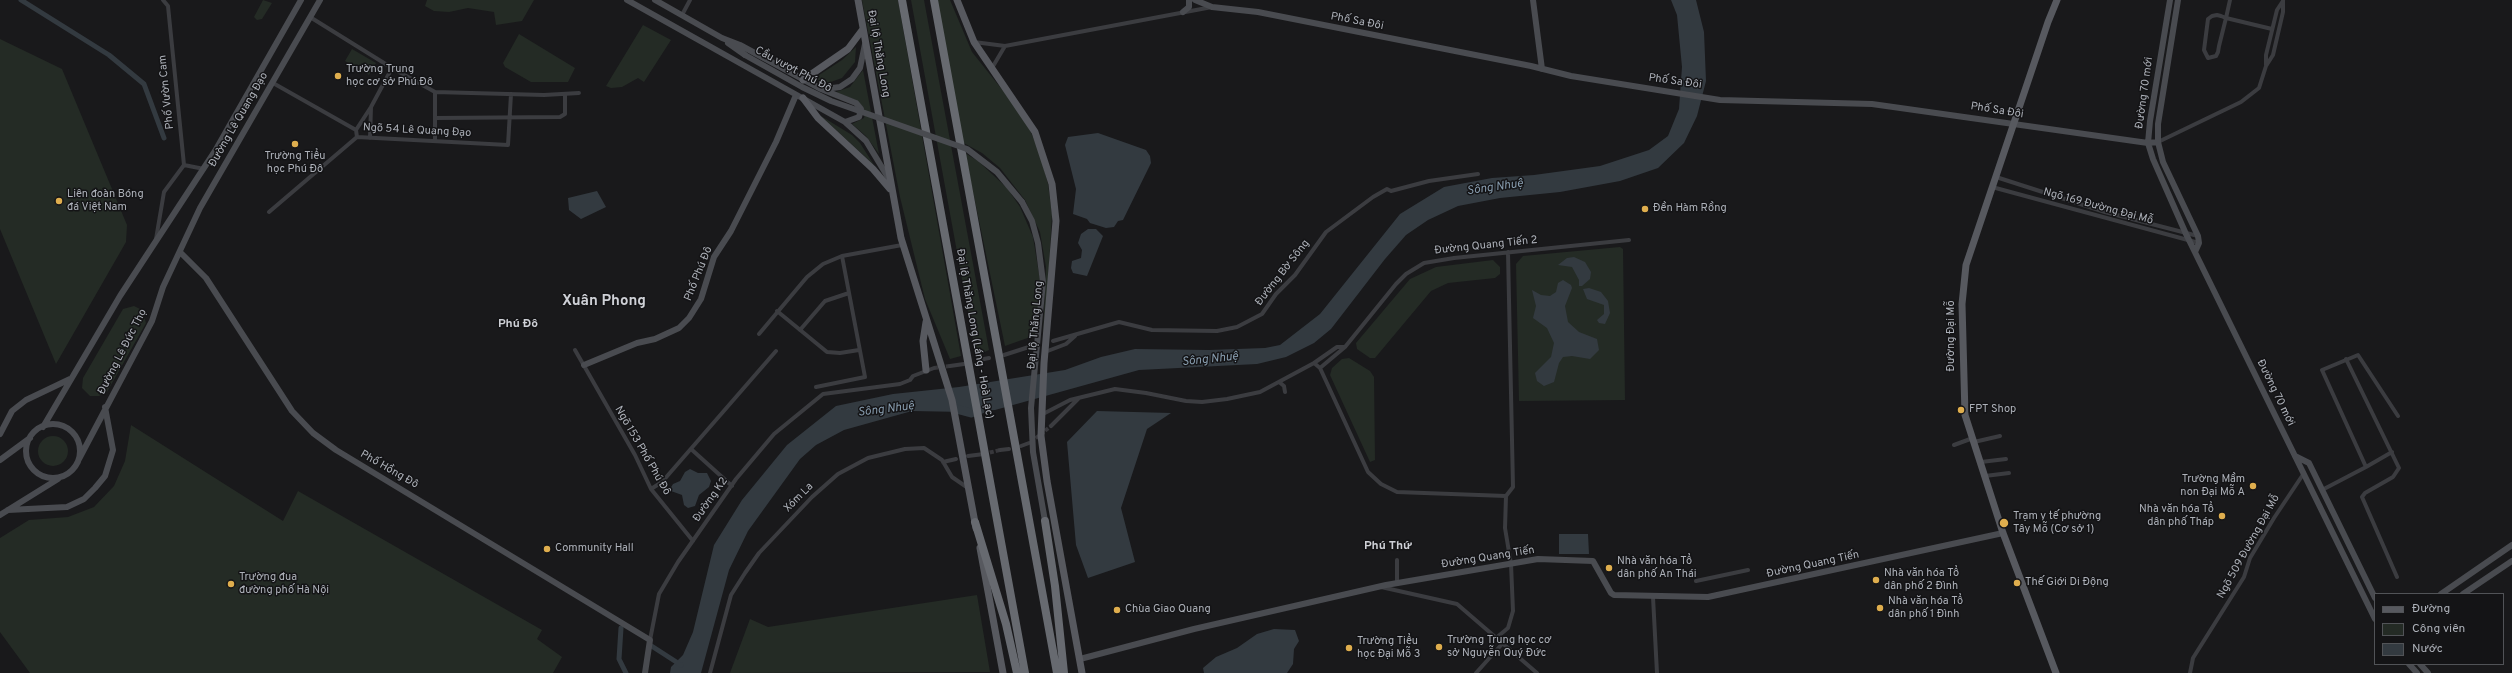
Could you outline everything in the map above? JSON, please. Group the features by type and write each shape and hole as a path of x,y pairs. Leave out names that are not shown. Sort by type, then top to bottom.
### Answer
{"highway":[{"name":"Đại lộ Thăng Long (Láng - Hoà Lạc)","path":"902,0 1025,673"},
{"name":"Đại lộ Thăng Long (Láng - Hoà Lạc)","path":"934,0 1057,673"},
{"path":"1045,521 1055,586 1064,673"},
{"path":"975,522 1006,624 1017,673"}],"main road":[{"name":"Đại lộ Thăng Long","path":"858,0 891,191 902,245 926,322 948,384 1003,673"},
{"name":"Đại lộ Thăng Long","path":"957,0 974,42 1035,132 1052,184 1056,221 1041,404 1043,456 1082,673"},
{"name":"Đường Đại Mỗ","path":"2056,673 2003,533 1965,415 1963,288 1966,265 2057,0"},
{"path":"804,80 848,49 862,29"},
{"path":"800,96 818,118 873,169 891,191"},
{"path":"926,322 923,340 926,370"},
{"path":"1045,521 1065,582"}],"street":[{"name":"Phố Vườn Cam","path":"163,0 168,6 184,165"},
{"name":"Đường Lê Quang Đạo","path":"155,242 204,170 301,0"},
{"name":"Đường Lê Quang Đạo","path":"180,252 200,208 320,0"},
{"path":"626,0 845,122 866,141 889,179"},
{"path":"655,0 722,38 740,45 821,89 859,106 861,109 859,118 845,122"},
{"path":"682,15 690,0"},
{"path":"1183,12 1189,7 1189,0"},
{"name":"Phố Sa Đôi","path":"1195,0 1212,7 1258,12 1571,76 1706,96 1720,100 1872,104 2148,143 2158,142"},
{"path":"1533,0 1542,69"},
{"name":"Đường 70 mới","path":"2170,0 2148,143 2158,173 2186,234 2374,617"},
{"name":"Đường 70 mới","path":"2178,0 2158,124 2158,142 2163,162 2198,236 2199,243"},
{"path":"2230,0 2226,18 2218,52 2216,56 2208,58 2204,50 2208,19 2217,15 2226,18 2272,29"},
{"path":"2266,66 2266,55 2272,29 2277,10 2282,0"},
{"path":"2158,142 2253,95 2259,88 2266,66 2273,55 2283,12 2282,0"},
{"path":"974,42 1005,46 1212,7"},
{"path":"310,17 392,68 435,92 511,94 579,93"},
{"name":"Cầu vượt Phú Đô","path":"722,38 744,55 802,87 831,101 967,149 998,172 1022,202 1035,232 1042,268 1043,282 1035,366"},
{"path":"821,89 840,87 852,79 860,68 865,44"},
{"path":"992,68 1005,46"},
{"path":"356,130 392,68"},
{"name":"Ngõ 54 Lê Quang Đạo","path":"273,83 356,130 358,137 508,145 510,118"},
{"path":"435,92 435,141"},
{"path":"510,118 511,94"},
{"path":"435,118 560,117 565,114 565,94"},
{"name":"Phố Phú Đô","path":"584,365 637,343 655,339 679,328 689,318 701,299 714,257 731,231 800,96"},
{"path":"370,138 371,106"},
{"path":"270,212 358,137"},
{"path":"0,460 43,427 70,379 155,242 164,192 184,165 204,170"},
{"name":"Đường Bờ Sông","path":"1045,352 1066,344 1077,335 1119,322 1152,330 1217,331 1237,328 1262,314 1276,294 1295,275 1326,232 1373,197 1387,189 1391,191 1429,181 1478,174"},
{"name":"Ngõ 169 Đường Đại Mỗ","path":"1996,177 2105,212 2198,236"},
{"name":"Ngõ 169 Đường Đại Mỗ","path":"1992,188 2199,243"},
{"name":"Đường Quang Tiến 2","path":"1320,368 1345,347 1396,284 1415,268 1432,260 1629,240"},
{"path":"2195,252 2199,243"},
{"path":"759,334 777,311 815,269 830,260 842,256 902,245"},
{"name":"Đường Lê Đức Thọ","path":"79,459 105,407 152,321 163,287 180,252"},
{"name":"Phố Hồng Đô","path":"180,252 206,278 292,411 313,433 336,450 650,640"},
{"path":"1496,638 1508,628 1513,611 1511,564 1506,538 1506,496 1512,487 1508,252"},
{"path":"816,387 865,377 842,256"},
{"path":"800,330 825,301 849,293"},
{"path":"777,311 827,352 840,353 859,350"},
{"path":"1053,341 1077,335"},
{"path":"1004,355 1032,346"},
{"path":"1041,415 1070,400 1115,390 1202,402 1260,392 1314,363 1337,347 1345,347"},
{"path":"575,350 584,365"},
{"path":"651,489 662,482 776,351"},
{"path":"2366,468 2322,370 2358,354 2398,416"},
{"path":"979,360 989,358"},
{"path":"2346,359 2399,468 2393,477 2365,493 2362,497 2397,577"},
{"path":"1314,363 1320,368 1368,472 1381,484 1397,492 1506,496"},
{"path":"950,366 964,364"},
{"name":"Ngõ 153 Phố Phú Đô","path":"584,365 635,455 651,489 692,542"},
{"name":"Đại lộ Thăng Long","path":"1035,366 1031,408 1033,452 1045,521"},
{"path":"926,370 934,368"},
{"name":"Đường K2","path":"650,640 659,594 692,542 732,486 774,434 823,394 900,384 926,370"},
{"path":"0,434 12,411 26,400 70,379"},
{"path":"1279,382 1284,386 1285,392"},
{"path":"1051,426 1078,398"},
{"path":"8,510 68,507 84,499 95,488 105,476 113,450 105,407"},
{"path":"0,515 69,473 79,459 78,442 68,428 60,425 43,427"},
{"path":"1954,445 1973,440 2000,436"},
{"path":"30,438 27,456 33,468 43,476 61,477"},
{"path":"1021,446 1029,443"},
{"name":"Xóm La","path":"710,673 731,595 759,553 812,497 838,474 868,458 905,449 924,448 943,462 952,477 969,490"},
{"path":"691,449 732,486"},
{"path":"1000,450 1009,449"},
{"path":"2322,490 2366,468 2392,452"},
{"path":"968,456 984,454"},
{"name":"Đường 70 mới","path":"2295,456 2309,464 2374,596"},
{"path":"943,462 956,459"},
{"path":"1981,462 2006,459"},
{"path":"1985,476 2009,473"},
{"name":"Ngõ 509 Đường Đại Mỗ","path":"2190,673 2193,658 2244,577 2250,558 2304,473"},
{"name":"Đường Quang Tiến","path":"1080,659 1194,629 1381,587 1538,559 1593,561 1611,593 1619,596 1708,596 2003,533"},
{"path":"2442,593 2512,545"},
{"path":"1397,560 1397,584"},
{"path":"2464,593 2512,561"},
{"path":"1696,581 1748,570"},
{"path":"1381,587 1458,604 1537,673"},
{"path":"1653,597 1657,673"},
{"path":"645,673 650,640"},
{"path":"1476,673 1502,644"},
{"path":"2410,665 2417,673"},
{"path":"2421,665 2428,673"}],"green space":[{"path":"263,0 272,3 262,19 257,20 254,17"},
{"path":"427,0 534,0 522,21 496,25 494,12 468,8 449,12 434,11 425,6"},
{"path":"862,0 898,0 961,356 950,359 925,299 900,197"},
{"path":"911,0 924,0 989,350 976,356"},
{"path":"937,0 950,0 972,52 1016,107 1029,128 1039,151 1048,184 1052,214 1045,336 1043,336 1046,267 1040,232 1025,200 1000,168 982,153 962,142"},
{"path":"643,25 671,40 644,82 638,78 622,87 611,88 606,86"},
{"path":"519,34 575,68 568,82 531,82 505,67 503,63"},
{"name":"Liên đoàn Bóng đá Việt Nam","path":"0,39 62,69 127,225 126,242 56,364 0,229"},
{"path":"856,47 855,62 842,78 828,83 813,79 842,60"},
{"path":"352,49 376,63 369,75 345,61"},
{"path":"863,70 879,154 866,136 852,124 864,118 865,111 863,107 856,100 836,92 850,87"},
{"path":"821,116 852,135 860,143 874,165"},
{"path":"965,153 978,161 1007,188 1020,207 1033,237 1040,280 1036,335 1005,346"},
{"path":"1620,247 1623,249 1625,400 1519,401 1516,264 1523,256"},
{"path":"1493,260 1500,267 1500,274 1495,278 1448,283 1431,291 1375,358 1370,358 1357,349 1356,343 1410,279 1436,267"},
{"path":"134,306 142,310 146,323 107,392 99,396 90,396 82,388 83,378 123,309"},
{"path":"1349,358 1370,371 1374,377 1375,460 1370,462 1330,375 1332,368 1342,359"},
{"name":"Trường đua đường phố Hà Nội","path":"131,425 283,521 298,491 542,630 537,639 562,657 553,673 30,673 0,632 0,538 29,520 68,517 94,507 114,486 125,461"},
{"path":"53,436 59,437 67,445 67,457 59,465 53,466 47,465 39,457 38,451 39,445 47,437"},
{"path":"977,595 990,672 730,673 750,619 768,627"}],"water":[{"path":"1671,0 1696,0 1704,32 1706,81 1697,116 1684,143 1658,168 1620,181 1560,192 1500,198 1458,206 1428,220 1406,235 1385,259 1331,329 1314,343 1286,357 1257,364 1139,370 995,410 964,412 912,411 844,430 816,445 800,459 748,531 729,570 701,673 670,673 671,667 683,655 693,632 714,545 742,500 787,445 836,406 893,394 959,387 1065,370 1101,357 1135,349 1209,350 1265,348 1280,345 1320,314 1400,214 1444,187 1492,178 1534,175 1600,166 1649,150 1668,136 1679,109 1682,67 1677,15"},
{"path":"1098,133 1146,150 1150,156 1151,163 1123,220 1118,221 1114,227 1106,228 1090,223 1087,219 1073,214 1076,189 1065,145 1068,137"},
{"path":"597,191 606,207 581,219 569,210 568,198"},
{"path":"1088,229 1096,229 1103,236 1087,276 1073,273 1071,268 1072,261 1081,258 1082,250 1078,243 1081,234"},
{"path":"1574,257 1585,262 1591,272 1590,279 1582,286 1579,286 1579,280 1572,267 1558,265 1567,258"},
{"path":"1563,280 1571,285 1572,288 1565,306 1568,322 1579,332 1597,339 1599,350 1590,359 1572,356 1563,357 1559,363 1554,382 1544,386 1537,381 1535,373 1551,357 1554,343 1547,328 1533,318 1536,306 1532,290 1541,295 1550,296 1556,292 1558,283"},
{"path":"1589,288 1601,292 1608,301 1610,313 1605,324 1599,323 1597,320 1604,314 1604,305 1587,299 1583,289"},
{"path":"1097,411 1171,413 1147,429 1121,508 1135,562 1088,578 1076,545 1067,442"},
{"path":"690,469 698,473 707,473 711,481 709,487 699,495 695,506 688,508 684,505 682,495 671,491 670,489 673,484 680,481 685,472"},
{"path":"1559,534 1588,534 1589,554 1559,554"},
{"path":"1274,629 1295,630 1299,641 1294,649 1293,664 1287,673 1204,673 1203,668 1216,657 1237,648 1257,634"}],"waterway":[{"path":"21,0 109,55 144,84 164,138"},
{"name":"Sông Nhuệ","path":"956,409 971,413 984,408"},
{"path":"621,628 619,659 626,673"},
{"path":"650,645 681,665"}],"tunnel":[{"path":"934,368 950,366"},
{"path":"1031,442 1051,426"},
{"path":"984,454 1000,450"}],"place":[{"name":"Trường Trung học cơ sở Phú Đô","path":"338,76"},
{"name":"Trường Tiểu học Phú Đô","path":"295,144"},
{"name":"Liên đoàn Bóng đá Việt Nam","path":"59,201"},
{"name":"Đền Hàm Rồng","path":"1645,209"},
{"name":"FPT Shop","path":"1961,410"},
{"name":"Trường Mầm non Đại Mỗ A","path":"2253,486"},
{"name":"Nhà văn hóa Tổ dân phố Tháp","path":"2222,516"},
{"name":"Trạm y tế phường Tây Mỗ (Cơ sở 1)","path":"2004,523"},
{"name":"Community Hall","path":"547,549"},
{"name":"Nhà văn hóa Tổ dân phố An Thái","path":"1609,568"},
{"name":"Nhà văn hóa Tổ dân phố 2 Đình","path":"1876,580"},
{"name":"Thế Giới Di Động","path":"2017,583"},
{"name":"Trường đua đường phố Hà Nội","path":"231,584"},
{"name":"Nhà văn hóa Tổ dân phố 1 Đình","path":"1880,608"},
{"name":"Chùa Giao Quang","path":"1117,610"},
{"name":"Trường Trung học cơ sở Nguyễn Quý Đức","path":"1439,647"},
{"name":"Trường Tiểu học Đại Mỗ 3","path":"1349,648"}],"district":[{"name":"Xuân Phong","path":"604,302"},
{"name":"Phú Đô","path":"518,325"},
{"name":"Phú Thứ","path":"1388,547"}]}
